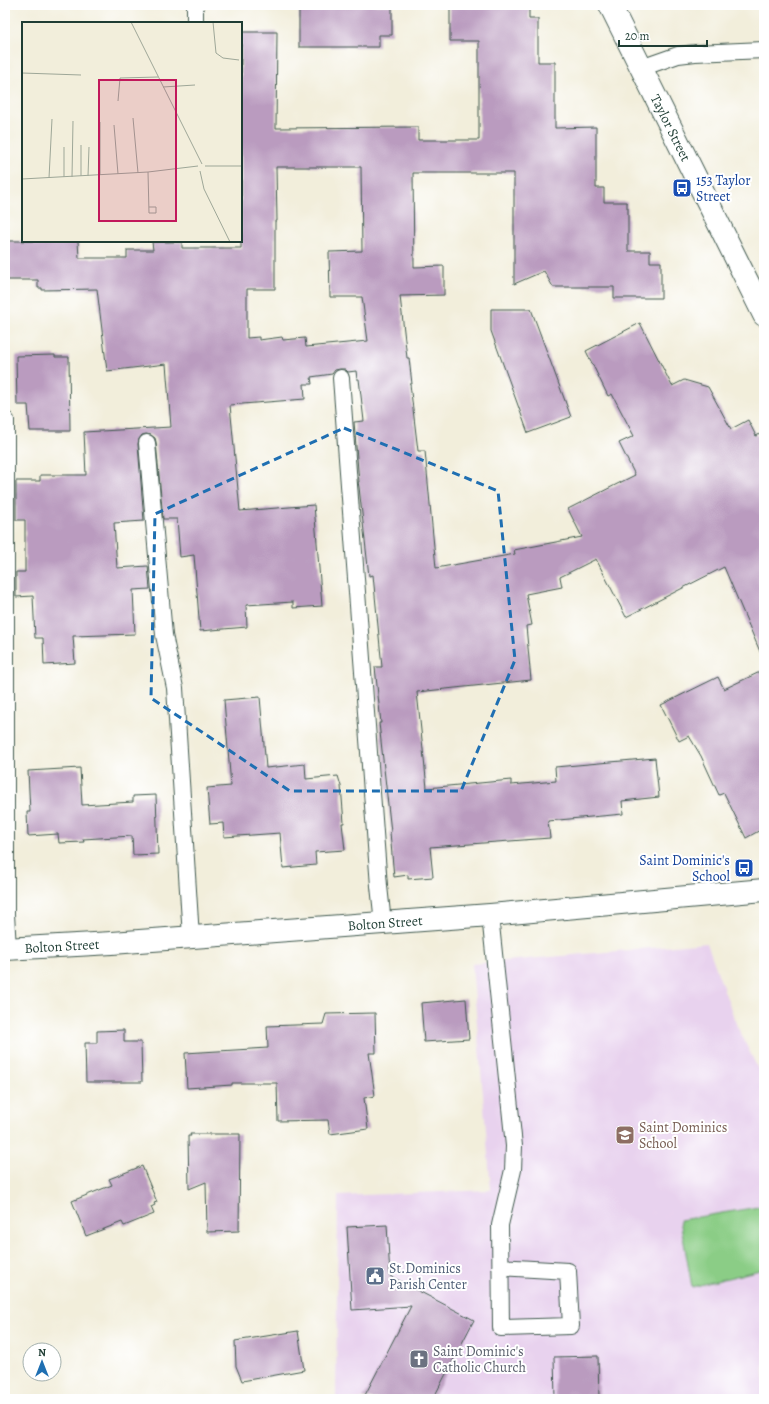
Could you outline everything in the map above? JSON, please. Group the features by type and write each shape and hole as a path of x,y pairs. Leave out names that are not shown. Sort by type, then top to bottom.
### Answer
{"main road":[{"name":"Taylor Street","path":"610,5 764,315"},
{"name":"Bolton Street","path":"6,949 191,938 490,916 764,890"}],"lane":[{"path":"194,22 195,5"},
{"path":"641,68 678,55 764,50"},
{"path":"341,378 383,923"},
{"path":"6,420 6,949"},
{"path":"148,443 164,635 174,688 191,938"},
{"path":"490,916 514,1146 513,1170 500,1225 500,1267 501,1328 571,1326 568,1271 500,1267"}],"highlighted area":[{"path":"344,428 498,491 515,660 461,791 290,791 151,698 155,514"}],"shaded area":[{"name":"Saint Dominics School","path":"707,943 737,1026 764,1081 764,1399 336,1399 338,1196 491,1190 472,964"}],"green space":[{"path":"764,1206 764,1269 692,1287 680,1220"}],"building":[{"path":"299,5 392,5 392,35 379,35 379,47 299,47"},
{"path":"450,5 529,5 529,19 538,19 538,62 555,62 555,128 596,127 596,188 604,188 604,202 627,202 628,251 650,251 650,262 661,262 661,298 614,298 614,287 553,287 544,271 514,284 514,173 413,173 414,267 444,266 444,295 400,296 407,358 409,358 412,384 410,384 418,451 425,451 436,568 515,554 514,550 582,537 568,509 635,475 619,443 634,436 612,394 608,396 586,351 640,323 672,386 684,380 708,387 731,429 748,420 756,436 764,432 764,661 724,567 626,617 596,559 560,577 562,587 526,594 532,625 526,626 531,680 417,692 427,788 511,780 511,785 556,781 555,767 655,758 659,797 622,801 623,814 548,821 550,838 430,847 433,877 408,879 408,875 394,877 375,667 382,667 373,575 369,576 358,482 354,422 364,421 359,379 357,379 356,371 348,372 345,369 340,369 335,370 332,374 311,377 312,384 304,384 305,399 230,405 240,511 314,505 322,606 293,608 293,602 246,605 247,627 200,631 194,555 180,557 177,519 163,519 156,442 155,438 146,434 142,435 138,444 144,521 114,523 117,568 148,566 150,589 133,590 135,634 73,636 75,663 44,665 43,638 35,638 33,596 16,597 16,572 25,572 25,520 16,520 16,481 40,481 40,475 86,475 84,432 171,427 166,364 107,371 97,289 42,290 42,288 38,288 38,280 5,280 5,241 78,242 79,258 127,258 127,250 153,250 152,242 182,242 182,248 241,248 242,32 277,32 276,128 418,127 418,140 479,140 479,41 450,41","holes":["276,167 361,167 362,251 329,252 330,297 362,297 368,341 306,347 305,338 283,340 282,337 259,340 259,337 247,338 247,289 275,289 275,221 277,221"]},
{"path":"491,309 531,309 571,417 528,433 491,331"},
{"path":"55,355 55,357 69,357 70,431 30,431 28,405 17,405 16,356"},
{"path":"764,670 764,828 746,838 724,793 719,795 701,756 689,736 679,741 661,705 718,677 724,689"},
{"path":"260,697 266,768 305,764 306,779 338,776 341,786 344,823 342,823 345,850 315,852 316,865 283,868 280,833 224,837 223,823 210,824 207,788 231,786 224,700"},
{"path":"80,768 82,805 133,802 133,796 156,795 158,854 133,855 132,836 83,839 84,842 59,843 58,834 28,836 27,812 30,812 28,771"},
{"path":"466,999 469,1039 424,1042 421,1003"},
{"path":"375,1013 376,1053 369,1053 375,1096 364,1098 368,1129 330,1134 328,1120 278,1121 277,1083 232,1083 232,1085 187,1088 185,1053 268,1048 267,1026 323,1024 326,1014"},
{"path":"124,1030 124,1042 141,1042 142,1082 86,1082 85,1043 97,1043 97,1031"},
{"path":"190,1134 240,1134 239,1231 207,1232 206,1182 189,1189 188,1136 191,1136"},
{"path":"142,1166 157,1202 151,1207 154,1214 124,1226 122,1222 86,1236 72,1201 112,1185 109,1179"},
{"name":"Saint Dominic's Catholic Church","path":"387,1225 390,1276 474,1320 433,1399 363,1399 411,1306 352,1310 347,1227"},
{"path":"298,1331 304,1370 242,1381 236,1366 235,1341"},
{"path":"598,1356 599,1399 555,1399 554,1357"}],"place":[{"name":"153 Taylor Street","path":"682,188"},
{"name":"Saint Dominic's School","path":"744,868"},
{"name":"Saint Dominics School","path":"625,1135"},
{"name":"St.Dominics Parish Center","path":"375,1276"},
{"name":"Saint Dominic's Catholic Church","path":"419,1359"}]}
